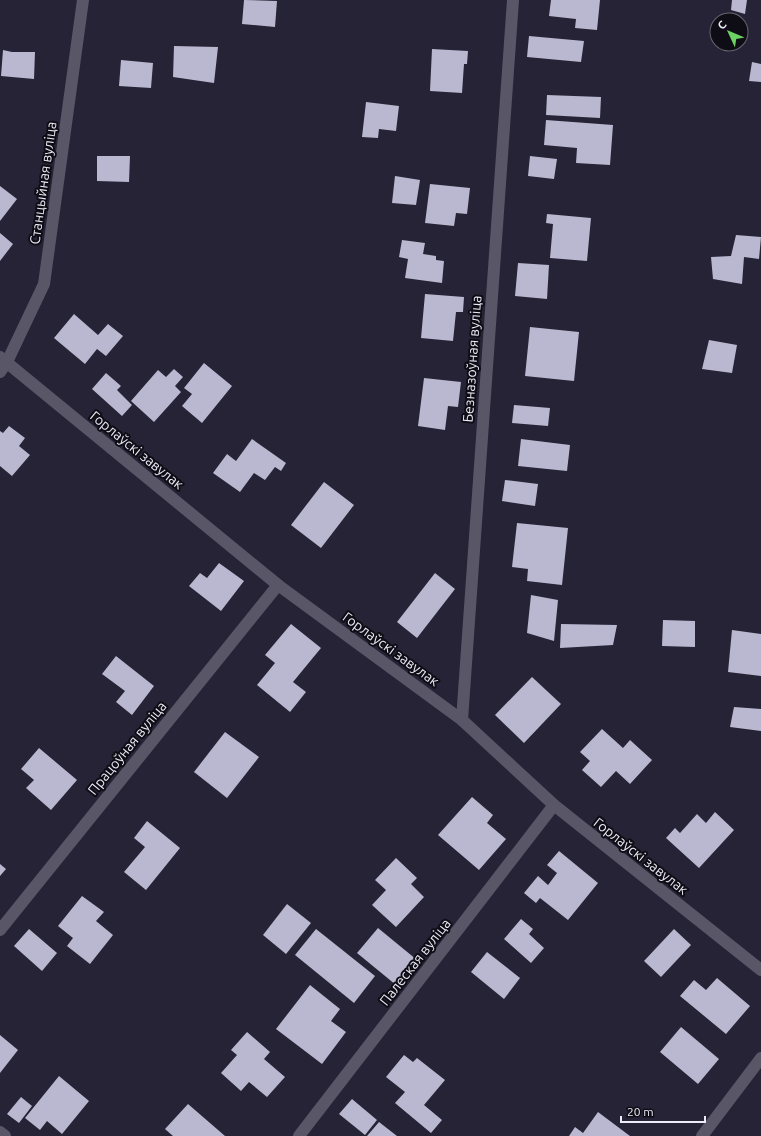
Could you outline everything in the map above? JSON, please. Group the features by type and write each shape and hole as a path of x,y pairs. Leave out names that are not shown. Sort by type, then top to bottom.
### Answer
{"street":[{"name":"Станцыйная вуліца","path":"2,364 44,284 83,0"},
{"name":"Безназоўная вуліца","path":"462,720 513,0"},
{"name":"Горлаўскі завулак","path":"2,364 278,585 462,720 554,805 761,970"},
{"name":"Працоўная вуліца","path":"0,930 278,585"},
{"name":"Палеская вуліца","path":"299,1136 554,805"},
{"path":"702,1136 761,1058"},
{"path":"0,1132 5,1136"}],"building":[{"path":"244,0 277,1 275,27 242,24"},
{"path":"551,0 600,0 597,30 575,28 576,19 549,16"},
{"path":"732,0 747,0 745,12 731,10"},
{"path":"529,36 584,41 581,62 527,57"},
{"path":"174,46 218,47 214,83 173,77"},
{"path":"432,49 468,51 467,64 464,64 462,93 430,91"},
{"path":"3,50 12,52 35,52 34,79 1,76"},
{"path":"121,60 153,63 151,88 119,86"},
{"path":"752,62 761,64 761,82 749,81"},
{"path":"547,95 601,97 600,118 546,115"},
{"path":"366,102 399,106 396,131 379,129 378,138 362,137"},
{"path":"546,120 613,125 610,165 576,163 577,148 544,145"},
{"path":"97,156 130,156 129,182 97,181"},
{"path":"530,156 557,159 554,179 528,176"},
{"path":"395,176 420,180 416,205 392,203"},
{"path":"430,184 470,188 467,214 456,213 454,226 425,223"},
{"path":"0,186 17,199 0,221"},
{"path":"547,214 591,218 587,261 550,258 553,224 546,223"},
{"path":"0,233 13,244 0,261"},
{"path":"736,235 761,237 759,259 744,257 742,284 713,279 711,257 731,256"},
{"path":"402,240 425,243 423,254 436,256 436,260 444,261 442,283 405,278 408,259 399,257"},
{"path":"518,263 549,265 547,299 515,296"},
{"path":"425,294 464,297 463,312 456,312 453,341 421,338"},
{"path":"74,314 98,335 108,324 123,336 106,356 97,349 85,364 54,338"},
{"path":"530,327 579,332 574,381 525,376"},
{"path":"709,340 737,345 732,373 702,369"},
{"path":"204,363 232,386 202,423 182,406 192,394 184,388"},
{"path":"174,369 183,377 175,386 181,392 154,422 131,401 158,370 166,377"},
{"path":"106,373 121,386 117,390 132,405 122,416 92,389"},
{"path":"424,378 461,382 458,407 448,406 445,430 418,426"},
{"path":"514,405 550,408 548,426 512,423"},
{"path":"9,426 25,438 19,446 30,455 12,476 0,466 0,431 3,433"},
{"path":"252,439 286,463 281,471 275,467 265,480 254,473 240,492 213,473 227,454 236,461"},
{"path":"521,439 570,445 567,471 518,466"},
{"path":"505,480 538,484 535,506 502,501"},
{"path":"324,482 354,505 321,548 291,525"},
{"path":"517,523 568,528 562,585 527,581 528,569 512,567"},
{"path":"219,563 244,581 221,611 189,586 200,573 207,578"},
{"path":"435,573 455,589 417,638 397,622"},
{"path":"531,595 558,600 554,641 527,633"},
{"path":"663,620 695,621 695,647 662,646"},
{"path":"291,624 321,648 293,682 306,692 290,712 257,685 275,663 265,655"},
{"path":"561,624 617,625 613,645 560,648"},
{"path":"732,630 761,634 761,676 728,672"},
{"path":"116,656 154,686 132,715 116,702 125,691 102,674"},
{"path":"532,677 561,704 524,743 495,715"},
{"path":"734,707 761,709 761,731 730,727"},
{"path":"602,729 623,748 630,740 652,760 630,784 616,771 601,787 582,770 590,761 580,752"},
{"path":"225,732 259,757 227,798 194,772"},
{"path":"39,748 77,780 51,810 26,788 34,780 21,769"},
{"path":"472,797 493,815 487,823 506,839 479,870 438,835"},
{"path":"715,812 734,830 699,868 666,838 675,828 680,833 697,814 706,823"},
{"path":"147,821 180,848 146,890 124,872 145,847 134,838"},
{"path":"559,851 598,883 568,920 540,898 536,903 524,893 538,876 548,885 557,873 547,865"},
{"path":"396,858 417,878 411,884 424,897 396,927 372,905 386,890 375,880"},
{"path":"0,864 6,869 0,876"},
{"path":"82,896 104,912 96,921 113,935 90,964 67,946 73,938 58,926"},
{"path":"287,904 311,923 286,954 263,935"},
{"path":"521,919 533,929 529,934 544,948 531,963 504,939"},
{"path":"378,928 417,960 396,985 357,953"},
{"path":"29,929 57,953 42,971 14,946"},
{"path":"316,929 375,976 354,1003 295,955"},
{"path":"674,929 691,945 661,977 644,961"},
{"path":"487,952 520,978 504,999 471,972"},
{"path":"717,978 750,1006 726,1034 680,996 694,980 706,990"},
{"path":"310,985 340,1009 331,1021 346,1032 322,1064 276,1029"},
{"path":"681,1027 719,1059 698,1084 660,1052"},
{"path":"247,1032 270,1052 264,1059 285,1077 267,1097 249,1082 241,1091 221,1073 237,1055 231,1050"},
{"path":"0,1035 18,1050 0,1073"},
{"path":"404,1055 413,1062 417,1058 445,1080 424,1105 442,1120 431,1133 395,1103 405,1092 386,1077"},
{"path":"59,1076 89,1101 62,1134 47,1121 40,1130 25,1118"},
{"path":"21,1097 32,1106 19,1123 7,1114"},
{"path":"352,1099 377,1120 365,1135 339,1114"},
{"path":"188,1104 225,1136 173,1136 165,1129"},
{"path":"598,1112 630,1136 569,1136 575,1127 583,1133"},
{"path":"379,1122 397,1136 367,1136"}]}
